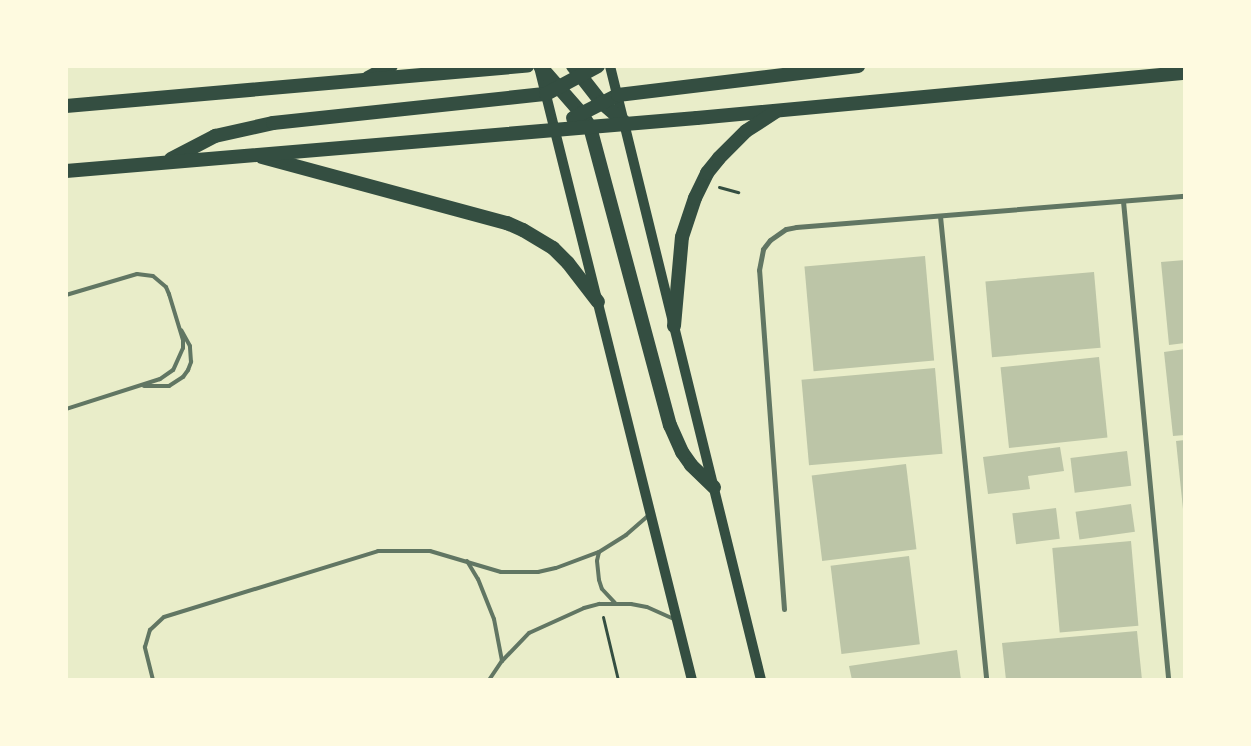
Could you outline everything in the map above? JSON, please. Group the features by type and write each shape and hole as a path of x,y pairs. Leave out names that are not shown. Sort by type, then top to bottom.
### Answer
{"highway":[{"path":"358,82 390,66"},
{"path":"66,106 527,66"},
{"path":"540,66 561,88 590,127 670,424 682,452 691,465 714,487"},
{"path":"166,162 215,136 273,123 546,94 561,88 576,72 598,66"},
{"path":"555,130 581,113 618,95 858,66"},
{"path":"576,72 601,102 626,124"},
{"path":"66,171 778,111 1185,73"},
{"path":"674,326 682,237 695,198 707,173 725,151 746,131 778,111"},
{"path":"251,154 507,223 523,230 552,248 568,263 598,302"}],"main road":[{"path":"540,66 692,680"},
{"path":"610,66 626,124 761,680"}],"street":[{"path":"784,609 758,270 763,249 770,240 786,229 1185,196"},
{"path":"1123,201 1168,680"},
{"path":"940,216 986,680"}],"lane":[{"path":"66,295 137,274 145,274 160,281 166,287 183,348 178,363 167,375 143,386 66,409"},
{"path":"143,386 168,386 183,377 188,370 191,362 190,346 178,326"},
{"path":"153,680 145,647 150,630 164,617 378,551 430,551 466,560 484,568 501,572 538,572 556,568 599,552 626,535 650,514"},
{"path":"599,552 597,561 599,580 602,589 615,603"},
{"path":"466,560 478,579 494,619 502,661"},
{"path":"489,680 502,661 529,633 566,615 600,604 615,603 647,607 677,620"}],"path":[{"path":"600,604 618,680"}],"building":[{"path":"925,256 934,361 814,371 804,267"},
{"path":"1185,260 1185,343 1169,345 1161,262"},
{"path":"1094,272 1101,348 992,357 985,281"},
{"path":"1185,349 1185,435 1173,436 1164,352"},
{"path":"1099,357 1107,438 1009,448 1001,367"},
{"path":"935,368 942,454 809,465 802,380"},
{"path":"1185,440 1185,509 1183,509 1176,441"},
{"path":"1060,447 1064,471 1028,476 1030,489 988,494 983,457"},
{"path":"1127,451 1131,486 1075,493 1070,458"},
{"path":"906,464 916,549 822,561 812,476"},
{"path":"1131,504 1135,532 1079,540 1076,512"},
{"path":"1056,508 1060,539 1016,544 1012,513"},
{"path":"1131,541 1138,626 1060,633 1052,548"},
{"path":"909,556 920,644 841,654 831,566"},
{"path":"1137,631 1142,680 1006,680 1002,643"},
{"path":"957,650 961,680 852,680 849,666"}]}
